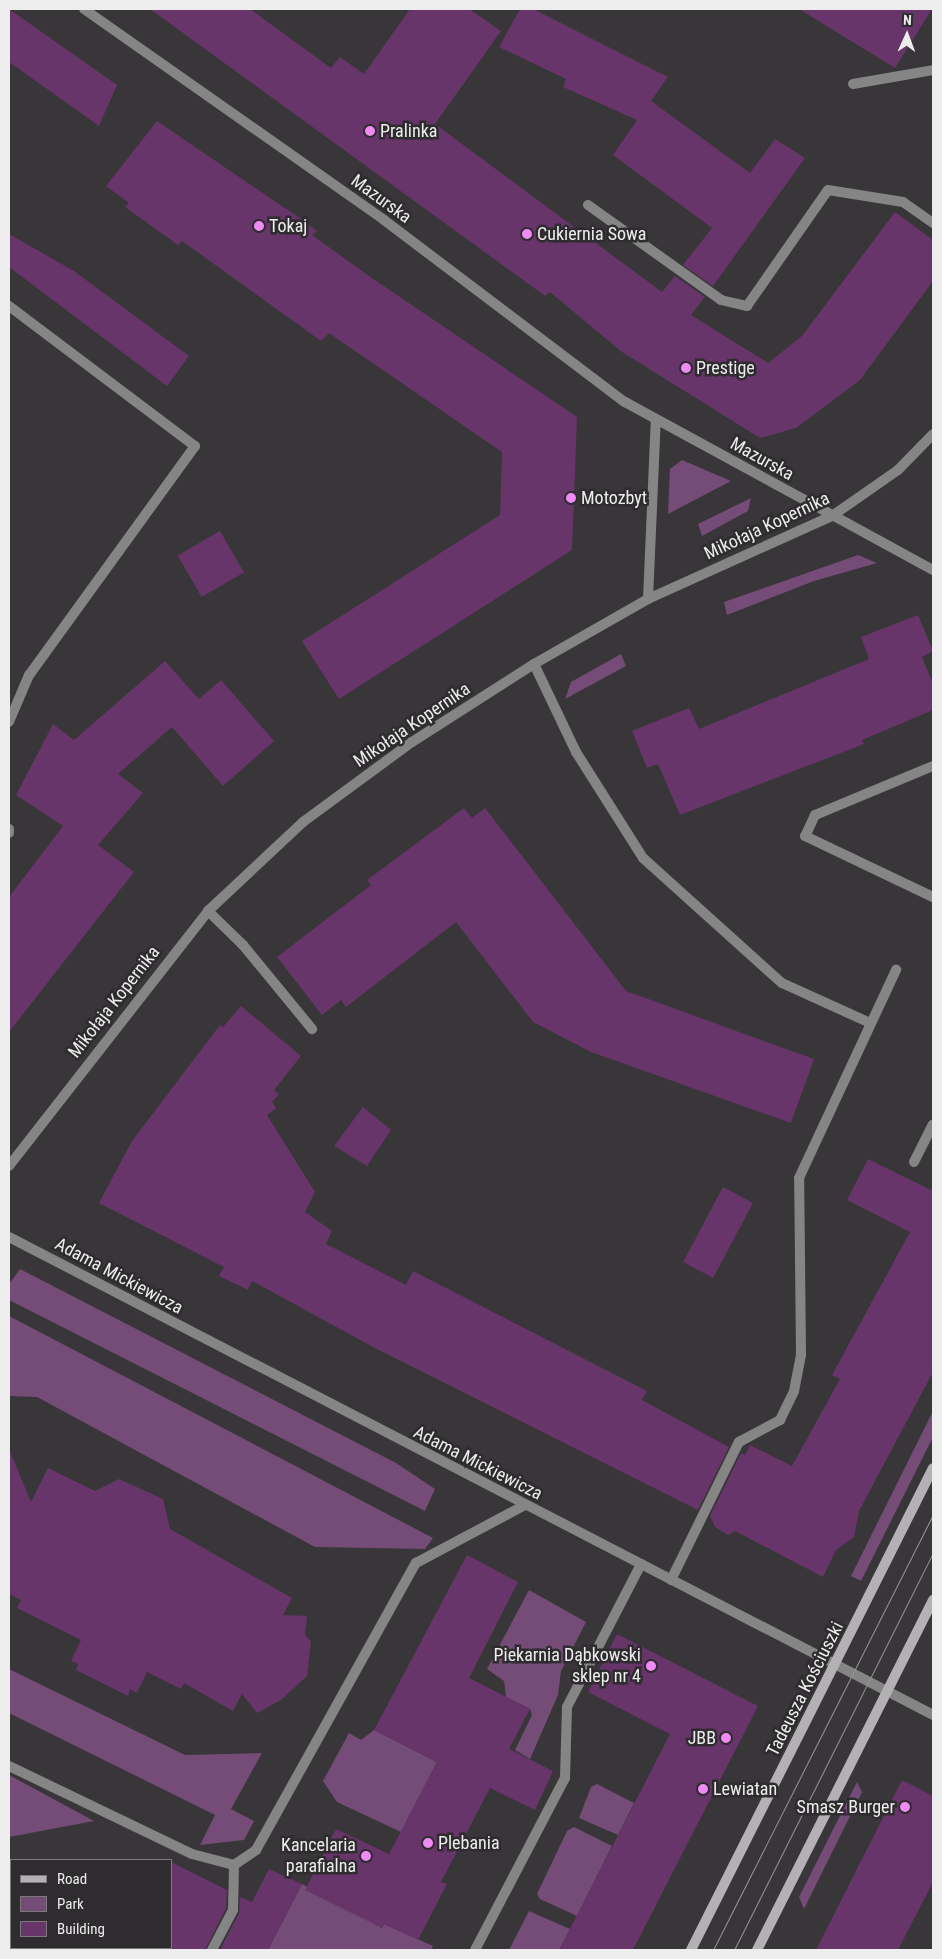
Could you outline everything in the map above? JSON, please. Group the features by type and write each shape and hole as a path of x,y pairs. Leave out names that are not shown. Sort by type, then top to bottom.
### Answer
{"street":[{"name":"Mazurska","path":"84,9 384,220 626,402 933,570"},
{"path":"853,84 933,70"},
{"path":"588,205 721,300 747,306 828,190 903,202 933,224"},
{"path":"9,306 195,446 29,675 9,722"},
{"path":"648,599 656,419"},
{"name":"Mikołaja Kopernika","path":"9,1166 208,911 303,822 412,742 534,664 648,599 832,516 898,470 933,434"},
{"path":"534,664 576,752 644,858 782,983 870,1023"},
{"path":"933,766 815,815 805,836 933,897"},
{"path":"208,911 243,945 312,1029"},
{"path":"671,1580 739,1442 780,1420 794,1391 800,1355 799,1178 896,970"},
{"path":"914,1162 933,1124"},
{"name":"Adama Mickiewicza","path":"9,1237 523,1506 641,1564 933,1715"},
{"name":"Tadeusza Kościuszki","path":"691,1950 836,1665 933,1468"},
{"path":"9,1766 192,1854 234,1865 256,1850 416,1563 523,1506"},
{"path":"475,1950 565,1778 567,1707 641,1564"},
{"path":"757,1950 933,1600"},
{"path":"212,1950 233,1910 234,1865"}],"green space":[{"path":"682,460 731,481 668,514 670,469"},
{"path":"751,498 748,511 702,536 698,524"},
{"path":"858,555 877,563 814,581 727,615 724,602"},
{"path":"621,654 626,666 565,699 571,682"},
{"path":"20,1269 396,1463 435,1489 425,1511 9,1300 9,1284"},
{"path":"9,1316 433,1538 425,1549 315,1547 37,1397 9,1396"},
{"path":"933,1411 933,1437 861,1581 851,1576"},
{"path":"529,1590 586,1622 561,1671 558,1695 530,1759 515,1750 532,1715 530,1709 506,1697 504,1681 487,1669"},
{"path":"9,1669 185,1755 262,1753 231,1809 254,1821 244,1840 200,1845 215,1815 9,1713"},
{"path":"374,1730 437,1762 401,1832 337,1802 323,1781 349,1733 361,1740"},
{"path":"9,1775 94,1821 9,1837"},
{"path":"857,1782 862,1792 804,1909 799,1897"},
{"path":"597,1784 634,1803 618,1835 579,1818 591,1787"},
{"path":"574,1827 612,1846 577,1916 540,1899 537,1894 567,1831"},
{"path":"302,1884 382,1928 384,1924 433,1946 431,1950 268,1950"},
{"path":"529,1911 570,1929 559,1950 509,1950"}],"building":[{"path":"9,9 117,85 99,126 9,62"},
{"path":"150,9 250,9 331,68 340,57 364,74 410,9 469,9 501,31 435,124 662,292 675,276 705,297 691,315 768,363 802,336 895,212 933,240 933,281 860,380 796,428 760,438 622,352 550,292 545,296"},
{"path":"520,9 533,9 668,77 651,101 750,173 775,139 805,158 713,286 683,265 712,228 613,155 637,120 563,87 566,79 499,47"},
{"path":"799,9 932,9 895,68"},
{"path":"157,121 301,219 317,231 312,235 369,276 577,417 572,550 339,699 302,641 500,515 502,452 329,333 321,341 182,241 178,245 125,207 129,203 106,186"},
{"path":"9,234 74,271 189,356 167,386 9,267"},
{"path":"220,531 244,573 202,597 178,556"},
{"path":"918,615 933,651 922,657 933,684 933,710 862,740 864,744 680,815 658,764 647,768 632,731 689,708 699,729 869,659 861,637"},
{"path":"165,661 199,699 221,680 274,741 223,786 172,727 118,774 143,793 98,845 134,872 9,1032 9,897 63,826 16,795 53,724 74,740"},
{"path":"464,808 472,818 485,808 626,991 814,1059 791,1123 591,1052 533,1022 456,922 346,1007 341,1000 322,1015 277,957 371,885 367,880"},
{"path":"241,1006 301,1056 274,1090 279,1094 272,1102 276,1108 267,1115 315,1192 305,1212 332,1231 326,1244 406,1285 413,1271 647,1391 642,1400 729,1447 698,1510 373,1347 252,1281 248,1290 219,1276 224,1267 99,1203 132,1141 220,1025 223,1027"},
{"path":"363,1107 391,1130 367,1166 334,1146"},
{"path":"868,1159 931,1190 933,1186 933,1372 859,1511 854,1537 836,1550 823,1577 735,1531 728,1535 715,1527 710,1516 741,1453 745,1455 750,1445 792,1466 840,1379 832,1375 910,1232 847,1200"},
{"path":"723,1187 753,1203 713,1278 683,1262"},
{"path":"9,1449 31,1502 48,1468 95,1491 119,1479 163,1499 170,1529 292,1598 283,1615 307,1616 305,1635 311,1641 307,1676 281,1700 257,1713 242,1694 233,1711 184,1683 181,1689 147,1672 137,1693 130,1689 128,1696 76,1670 78,1664 71,1661 81,1640 17,1608 21,1600 9,1594"},
{"path":"467,1555 518,1582 469,1678 530,1709 509,1749 553,1771 535,1810 490,1788 441,1882 447,1884 418,1940 384,1924 382,1928 305,1890 336,1829 389,1854 437,1762 374,1730"},
{"path":"617,1634 758,1706 633,1950 559,1950 670,1734 588,1692"},
{"path":"902,1780 933,1796 933,1882 898,1950 816,1950"},
{"path":"172,1862 227,1890 226,1908 205,1950 171,1950"},
{"path":"269,1869 302,1884 268,1950 220,1950 239,1913 240,1897 252,1902"}],"tram line":[{"path":"713,1950 933,1514"},
{"path":"734,1950 933,1552"}],"place":[{"name":"Pralinka","path":"370,131"},
{"name":"Tokaj","path":"259,226"},
{"name":"Cukiernia Sowa","path":"527,234"},
{"name":"Prestige","path":"686,368"},
{"name":"Motozbyt","path":"571,498"},
{"name":"Piekarnia Dąbkowski sklep nr 4","path":"651,1666"},
{"name":"JBB","path":"726,1738"},
{"name":"Lewiatan","path":"703,1789"},
{"name":"Smasz Burger","path":"905,1807"},
{"name":"Plebania","path":"428,1843"},
{"name":"Kancelaria parafialna","path":"366,1856"}]}
